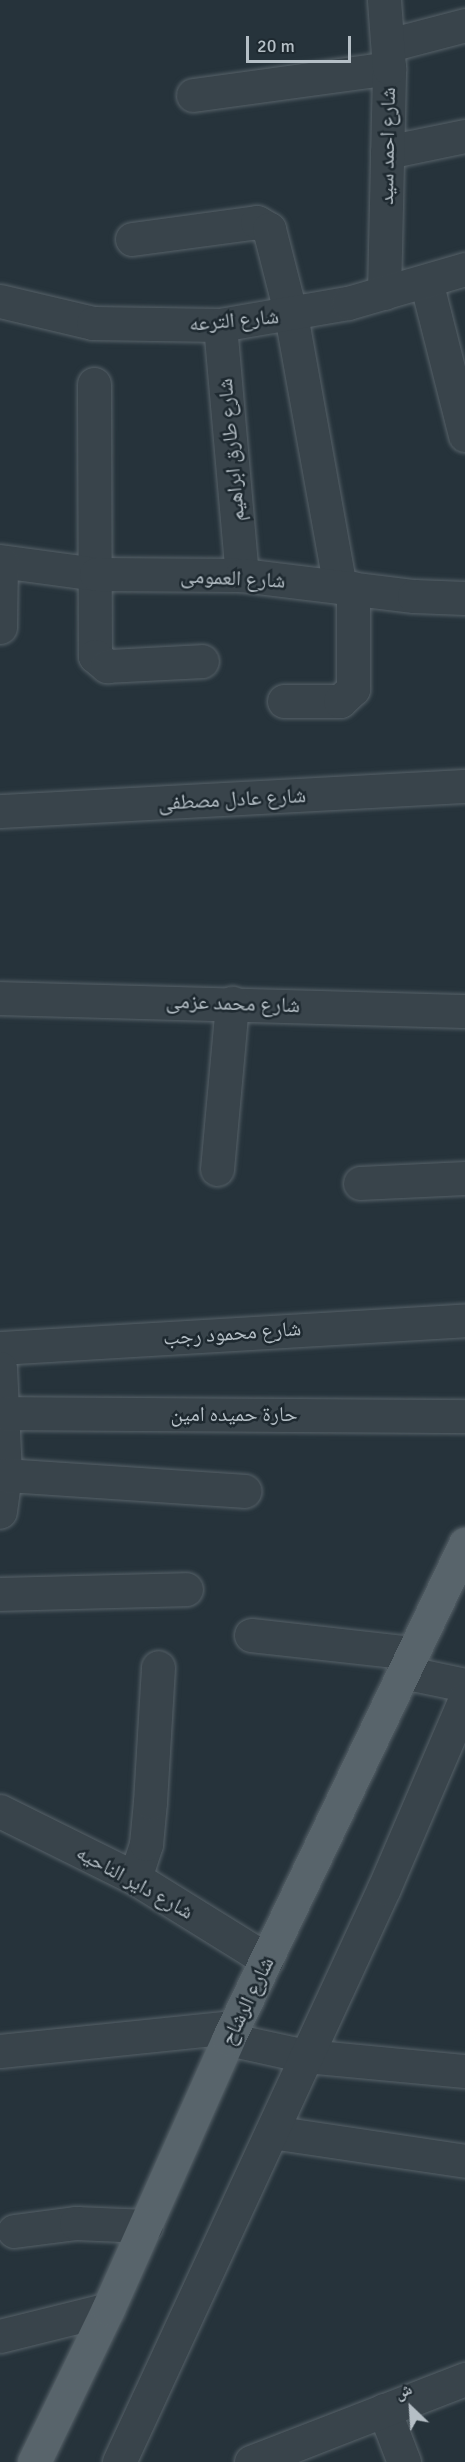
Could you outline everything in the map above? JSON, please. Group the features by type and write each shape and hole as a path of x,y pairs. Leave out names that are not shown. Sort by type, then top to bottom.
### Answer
{"main road":[{"name":"شارع الرشاح","path":"34,2462 108,2309 231,2033 465,1544"}],"street":[{"name":"شارع احمد سيد","path":"384,0 389,57 384,293"},
{"path":"193,95 389,57 465,25"},
{"path":"387,152 465,136"},
{"path":"132,239 257,222 264,224 272,234 291,315 346,587 353,689 340,701 284,701"},
{"name":"شارع الترعه","path":"0,301 93,323 220,325 291,315 426,282 465,269"},
{"path":"426,282 465,435"},
{"name":"شارع طارق ابراهيم","path":"220,325 242,575"},
{"path":"94,384 98,660 107,666 202,661"},
{"path":"0,562 0,627"},
{"name":"شارع العمومى","path":"0,562 96,574 242,575 414,596 465,597"},
{"name":"شارع عادل مصطفى","path":"0,812 465,786"},
{"name":"شارع محمد عزمى","path":"0,998 465,1011"},
{"path":"217,1169 232,1003"},
{"path":"360,1184 465,1178"},
{"name":"شارع محمود رجب","path":"0,1348 465,1320"},
{"path":"0,1368 5,1475 0,1512"},
{"name":"حارة حميده امين","path":"3,1413 465,1416"},
{"path":"5,1475 244,1491"},
{"path":"0,1594 186,1589"},
{"path":"251,1635 407,1662 465,1685"},
{"path":"135,1878 146,1844 158,1667"},
{"path":"119,2462 384,1888 465,1699"},
{"name":"شارع داير الناحيه","path":"0,1811 135,1878 267,1960"},
{"path":"0,2051 231,2033 306,2056 465,2071"},
{"path":"272,2132 465,2161"},
{"path":"14,2231 76,2223 146,2226"},
{"path":"0,2336 108,2309"},
{"path":"251,2462 306,2452 384,2410 465,2379"},
{"path":"384,2410 404,2462"}]}
